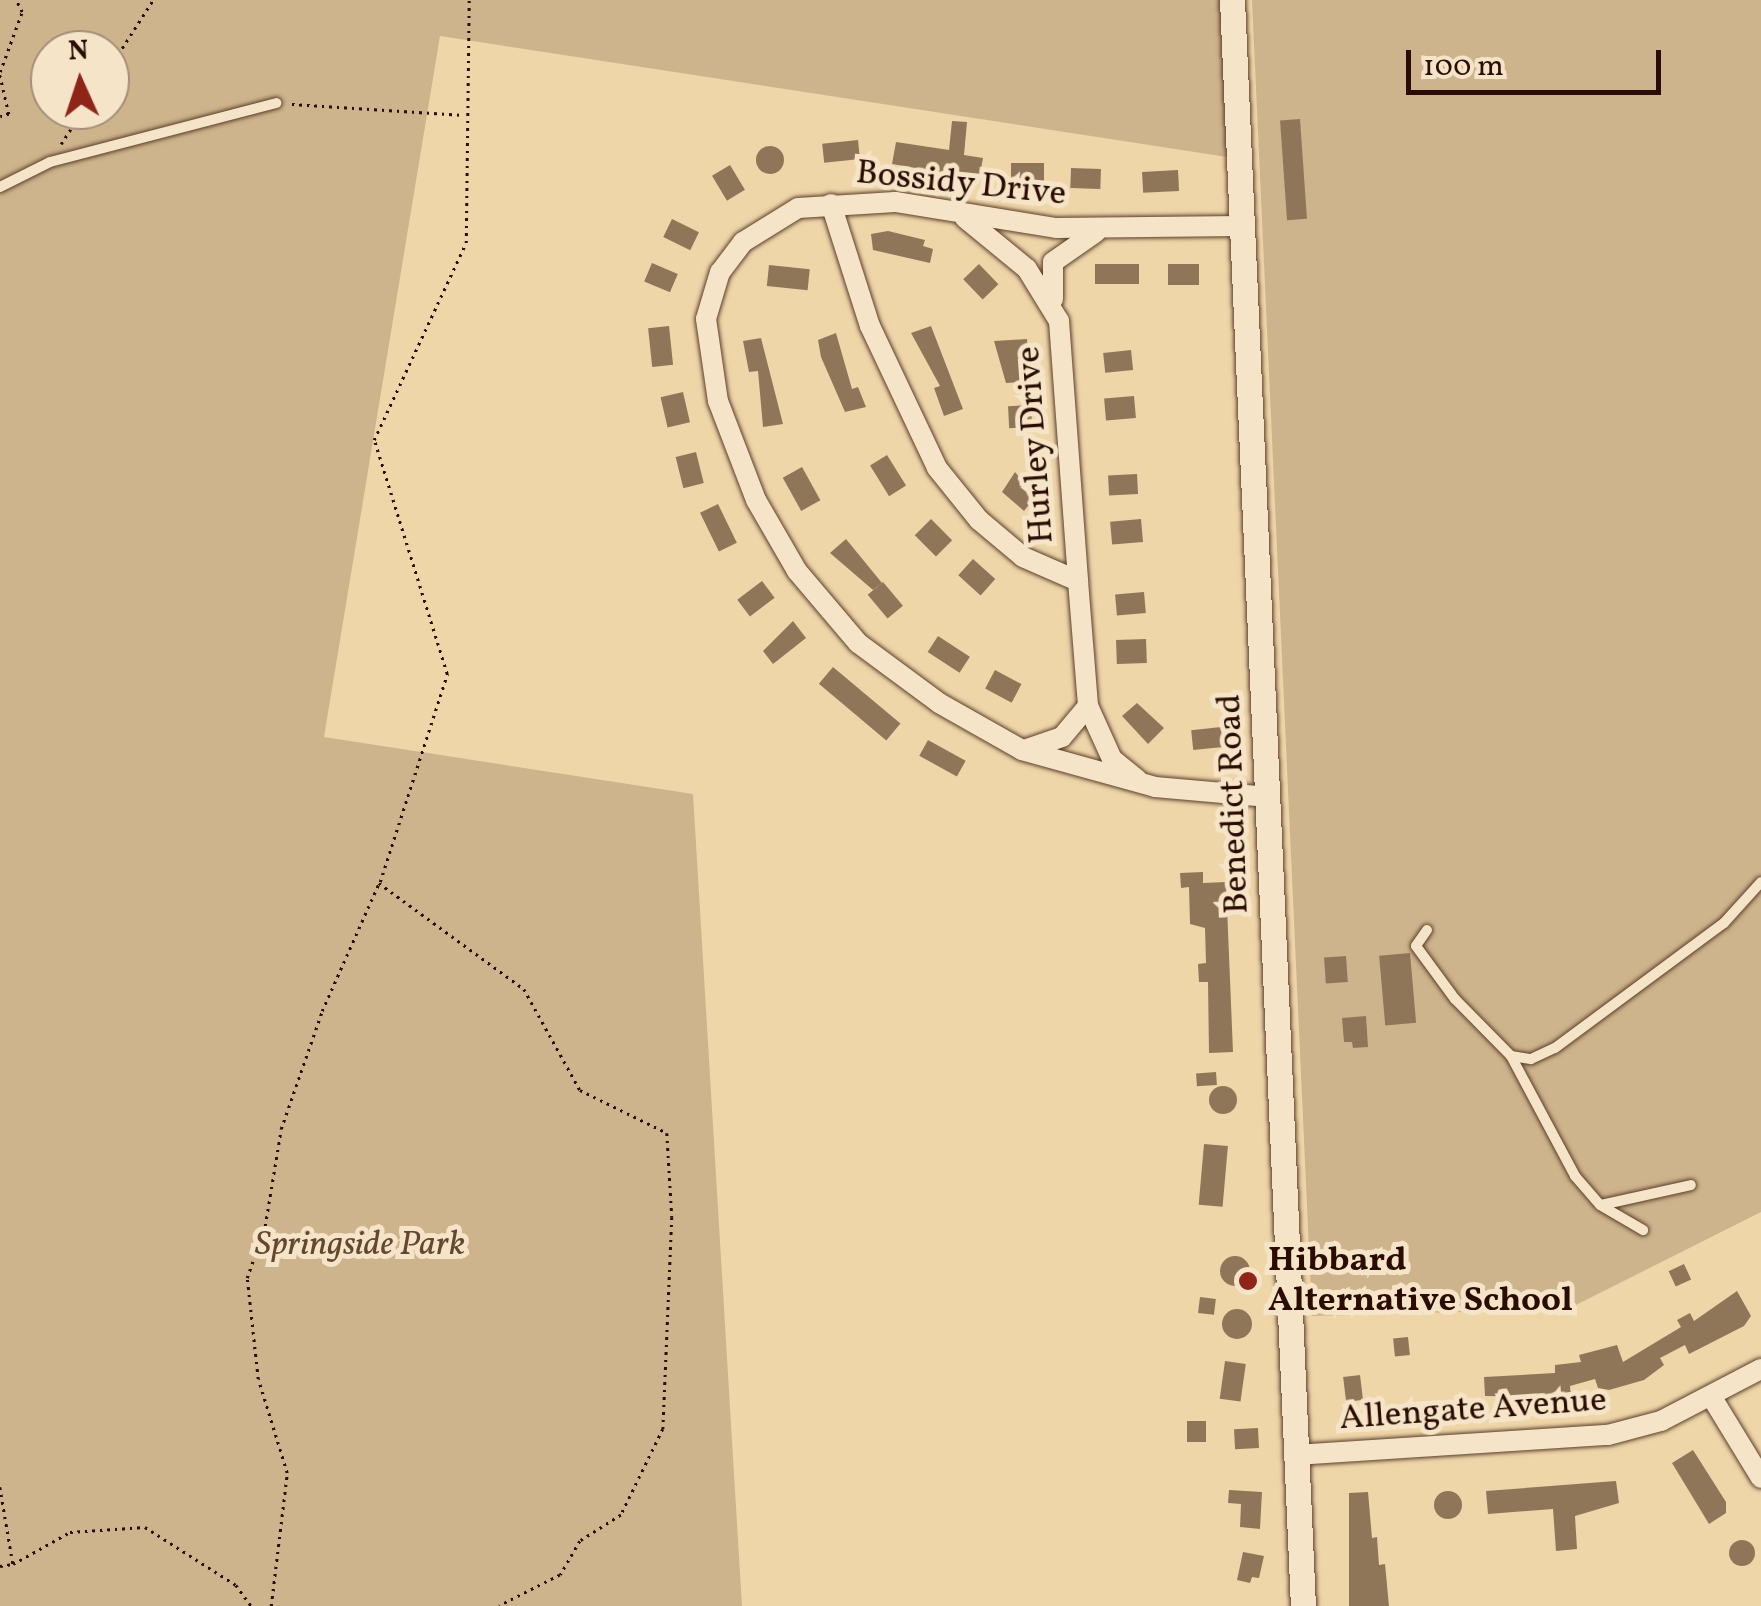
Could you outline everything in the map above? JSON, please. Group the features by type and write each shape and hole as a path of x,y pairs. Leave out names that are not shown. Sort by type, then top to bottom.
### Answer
{"street":[{"name":"Benedict Road","path":"1232,0 1303,1606"},
{"name":"Bossidy Drive","path":"1244,226 1100,230 895,202 798,208 766,224 743,242 710,295 710,359 737,457 797,571 858,643 939,703 1022,750 1144,784 1269,797"},
{"path":"831,204 870,326 938,468 980,520 1023,557 1078,580"},
{"name":"Hurley Drive","path":"954,211 1001,242 1054,306"},
{"name":"Hurley Drive","path":"1100,230 1053,262 1054,306 1066,352 1088,706 1112,759 1144,784"},
{"path":"1022,750 1062,737 1088,706"},
{"name":"Allengate Avenue","path":"1296,1455 1608,1435 1661,1420 1761,1369"},
{"path":"1710,1396 1761,1478"}],"lane":[{"path":"0,187 50,162 276,104"},
{"path":"1512,1056 1531,1058 1555,1048 1724,923 1761,882"},
{"path":"1427,930 1416,946 1487,1036 1512,1056 1552,1138 1600,1205 1643,1230"},
{"path":"1600,1205 1691,1185"}],"path":[{"path":"0,117 8,114 0,73 22,12 16,0"},
{"path":"130,36 153,0"},
{"path":"271,1606 287,1473 258,1379 246,1278 265,1226 281,1128 322,1011 379,883 447,674 374,440 466,243 469,0"},
{"path":"276,104 467,115"},
{"path":"50,162 70,130"},
{"path":"379,883 524,989 580,1090 666,1133 672,1217 664,1429 621,1515 580,1541 560,1575 498,1606"},
{"path":"0,1487 13,1564"},
{"path":"0,1566 13,1564 70,1532 145,1527 236,1585 251,1606"}],"green space":[{"name":"Springside Park","path":"0,0 1232,0 1240,159 440,36 324,737 693,794 742,1606 0,1606"},
{"path":"1252,0 1761,0 1761,1212 1568,1309 1312,1316"}],"building":[{"path":"1300,119 1307,219 1287,220 1280,120"},
{"path":"952,121 967,122 964,155 983,158 979,179 892,164 896,142 949,150"},
{"path":"858,140 860,159 824,163 822,144"},
{"path":"770,146 780,150 784,160 780,170 770,174 760,170 756,160 760,150"},
{"path":"1011,163 1044,163 1044,183 1011,183"},
{"path":"730,165 745,190 727,201 712,176"},
{"path":"1071,168 1101,169 1100,189 1070,188"},
{"path":"1178,170 1179,191 1143,193 1142,172"},
{"path":"672,219 699,232 690,250 663,237"},
{"path":"888,231 925,240 923,246 933,249 930,263 873,250 871,234"},
{"path":"652,263 678,274 670,292 644,281"},
{"path":"979,264 998,284 983,299 963,279"},
{"path":"1095,264 1139,264 1139,284 1095,284"},
{"path":"1168,264 1199,264 1199,285 1168,285"},
{"path":"769,265 810,269 808,290 767,286"},
{"path":"669,326 673,365 652,367 648,328"},
{"path":"931,326 963,409 944,416 934,388 940,386 911,333"},
{"path":"836,333 852,389 858,387 866,407 845,412 821,357 818,340"},
{"path":"761,338 783,424 763,427 758,371 749,372 743,341"},
{"path":"1027,339 1029,370 1020,370 1021,382 1006,383 994,341"},
{"path":"1131,350 1133,370 1105,373 1103,353"},
{"path":"683,392 690,422 668,427 661,397"},
{"path":"1134,396 1136,418 1106,421 1104,399"},
{"path":"1031,405 1032,427 1009,428 1008,406"},
{"path":"696,452 704,483 683,488 676,457"},
{"path":"887,455 906,486 889,496 870,466"},
{"path":"802,467 820,500 801,511 783,478"},
{"path":"1015,472 1036,496 1024,511 1002,492"},
{"path":"1137,474 1138,494 1109,495 1108,476"},
{"path":"718,504 737,543 719,551 700,513"},
{"path":"931,519 952,540 936,556 915,535"},
{"path":"1141,519 1143,542 1112,545 1110,522"},
{"path":"846,539 882,583 873,590 830,553"},
{"path":"973,559 995,579 981,595 958,575"},
{"path":"762,581 775,598 750,616 737,600"},
{"path":"883,582 903,606 888,619 868,595"},
{"path":"1144,592 1146,613 1117,615 1115,595"},
{"path":"793,621 806,638 773,664 763,651"},
{"path":"938,636 970,657 960,673 928,652"},
{"path":"1146,639 1147,663 1117,664 1116,640"},
{"path":"833,667 900,724 886,740 819,684"},
{"path":"995,670 1021,684 1012,703 985,689"},
{"path":"1137,703 1164,728 1148,744 1122,716"},
{"path":"1221,727 1223,747 1193,750 1191,730"},
{"path":"928,740 966,761 957,777 919,756"},
{"path":"1203,872 1203,883 1226,882 1233,1052 1209,1053 1208,982 1199,982 1198,964 1206,963 1205,928 1190,924 1189,887 1181,888 1180,873"},
{"path":"1410,953 1416,1023 1385,1025 1379,956"},
{"path":"1346,956 1348,982 1326,983 1324,958"},
{"path":"1366,1016 1368,1047 1353,1048 1352,1042 1344,1042 1342,1018"},
{"path":"1216,1072 1217,1085 1197,1086 1196,1073"},
{"path":"1223,1086 1233,1090 1237,1100 1233,1110 1223,1114 1213,1110 1209,1100 1213,1090"},
{"path":"1204,1144 1228,1146 1223,1207 1199,1205"},
{"path":"1235,1256 1245,1261 1250,1271 1245,1281 1235,1286 1225,1281 1220,1271 1225,1261"},
{"path":"1684,1264 1691,1279 1676,1287 1669,1271"},
{"path":"1737,1291 1751,1316 1744,1326 1689,1354 1685,1345 1660,1358 1664,1365 1644,1380 1609,1390 1598,1388 1595,1379 1570,1386 1571,1397 1485,1396 1484,1377 1555,1373 1555,1365 1581,1362 1579,1355 1617,1345 1623,1362 1681,1327 1677,1320 1690,1313 1694,1321"},
{"path":"1200,1297 1216,1299 1214,1315 1198,1313"},
{"path":"1237,1309 1251,1318 1252,1324 1243,1338 1237,1339 1223,1330 1222,1324 1231,1310"},
{"path":"1408,1337 1410,1355 1395,1356 1393,1339"},
{"path":"1225,1361 1246,1364 1241,1402 1220,1399"},
{"path":"1360,1375 1363,1400 1346,1402 1343,1377"},
{"path":"1187,1421 1206,1421 1206,1442 1187,1442"},
{"path":"1258,1428 1259,1448 1235,1449 1234,1429"},
{"path":"1693,1450 1726,1502 1726,1513 1709,1524 1672,1463"},
{"path":"1616,1481 1619,1503 1575,1516 1577,1549 1556,1551 1553,1509 1488,1514 1486,1491"},
{"path":"1229,1490 1262,1492 1260,1529 1240,1527 1241,1504 1228,1503"},
{"path":"1448,1491 1458,1495 1462,1505 1458,1515 1448,1519 1438,1515 1434,1505 1438,1495"},
{"path":"1368,1492 1372,1538 1377,1537 1379,1565 1385,1564 1389,1606 1349,1606 1349,1493"},
{"path":"1742,1540 1751,1544 1755,1553 1751,1562 1742,1566 1733,1562 1729,1553 1733,1544"},
{"path":"1243,1552 1264,1556 1259,1578 1252,1577 1250,1583 1237,1580"}],"place":[{"name":"Hibbard Alternative School","path":"1248,1281"}]}
